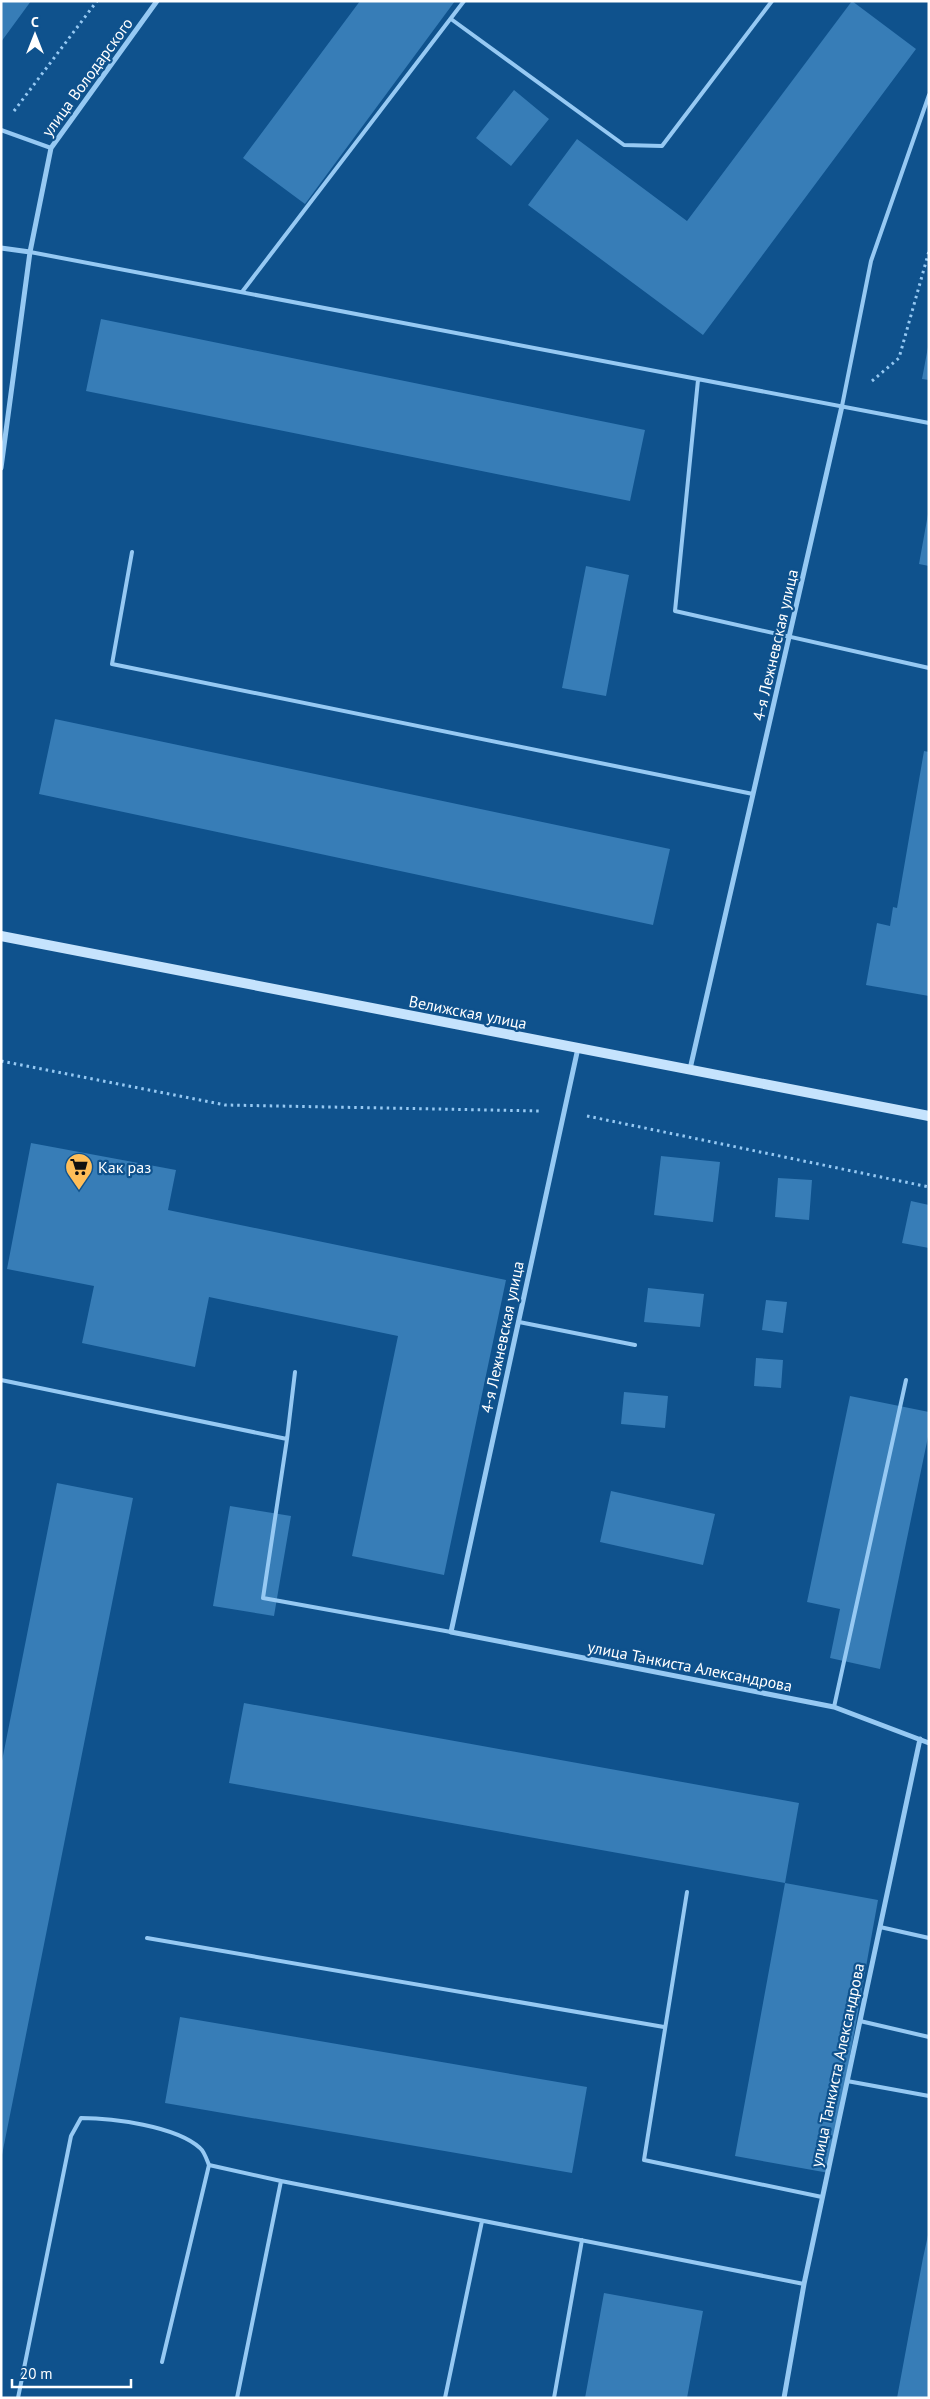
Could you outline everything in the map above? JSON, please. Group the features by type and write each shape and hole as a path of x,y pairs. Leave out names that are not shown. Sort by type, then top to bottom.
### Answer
{"main road":[{"name":"Велижская улица","path":"1,936 929,1116"}],"street":[{"name":"улица Володарского","path":"1,468 30,252 51,148 156,1"},
{"path":"1,248 30,252"},
{"name":"4-я Лежневская улица","path":"690,1070 842,406"},
{"name":"4-я Лежневская улица","path":"451,1632 578,1048"},
{"name":"улица Танкиста Александрова","path":"451,1632 834,1707 929,1743"},
{"name":"улица Танкиста Александрова","path":"784,2398 804,2284 920,1739"}],"lane":[{"path":"242,292 464,1"},
{"path":"451,18 624,144 662,146 772,1"},
{"path":"842,406 871,260 929,95"},
{"path":"1,130 51,148"},
{"path":"30,252 929,423"},
{"path":"698,380 675,611 929,668"},
{"path":"132,552 112,664 753,794"},
{"path":"519,1322 635,1345"},
{"path":"295,1372 287,1440 263,1598 451,1632"},
{"path":"1,1380 287,1440"},
{"path":"834,1707 906,1380"},
{"path":"687,1892 644,2160 822,2197"},
{"path":"880,1928 929,1938"},
{"path":"147,1938 664,2027"},
{"path":"860,2021 929,2036"},
{"path":"847,2081 929,2096"},
{"path":"18,2398 71,2136 81,2118 109,2118 175,2133 201,2148 209,2165 162,2362"},
{"path":"209,2165 281,2181 804,2284"},
{"path":"237,2398 281,2181"},
{"path":"445,2398 482,2220"},
{"path":"554,2398 582,2240"}],"path":[{"path":"13,112 97,1"},
{"path":"842,406 899,358 929,251"},
{"path":"1,1061 225,1105 565,1112 929,1187"}],"building":[{"path":"1,1 31,1 1,42"},
{"path":"360,1 455,1 305,204 243,158"},
{"path":"852,1 916,49 703,335 528,205 577,139 687,221"},
{"path":"514,90 549,119 511,166 476,138"},
{"path":"101,319 645,430 630,501 86,391"},
{"path":"929,347 929,380 922,379"},
{"path":"929,514 929,566 919,564"},
{"path":"586,566 629,575 606,696 562,688"},
{"path":"55,719 670,849 653,925 39,794"},
{"path":"924,751 929,752 929,996 866,985 877,923 890,926 893,907 897,908"},
{"path":"31,1143 176,1170 168,1210 506,1280 444,1575 352,1556 398,1336 209,1297 195,1367 82,1343 94,1286 7,1269"},
{"path":"661,1156 720,1162 713,1222 654,1215"},
{"path":"778,1178 812,1180 809,1220 775,1217"},
{"path":"911,1201 929,1205 929,1248 902,1243"},
{"path":"648,1288 704,1294 700,1327 644,1322"},
{"path":"766,1300 787,1302 783,1333 762,1330"},
{"path":"756,1358 783,1360 781,1388 754,1386"},
{"path":"624,1392 668,1396 665,1428 621,1424"},
{"path":"850,1396 929,1412 929,1432 880,1669 830,1658 840,1609 807,1602"},
{"path":"57,1483 133,1498 2,2155 1,1766"},
{"path":"611,1491 715,1514 703,1565 600,1542"},
{"path":"230,1506 291,1516 274,1616 213,1606"},
{"path":"244,1703 799,1803 785,1883 229,1783"},
{"path":"785,1883 878,1900 829,2173 735,2156"},
{"path":"180,2017 587,2087 572,2173 165,2103"},
{"path":"928,2235 929,2398 897,2398 923,2258"},
{"path":"604,2293 703,2311 687,2398 585,2398"}],"place":[{"name":"Как раз","path":"79,1191"}]}
